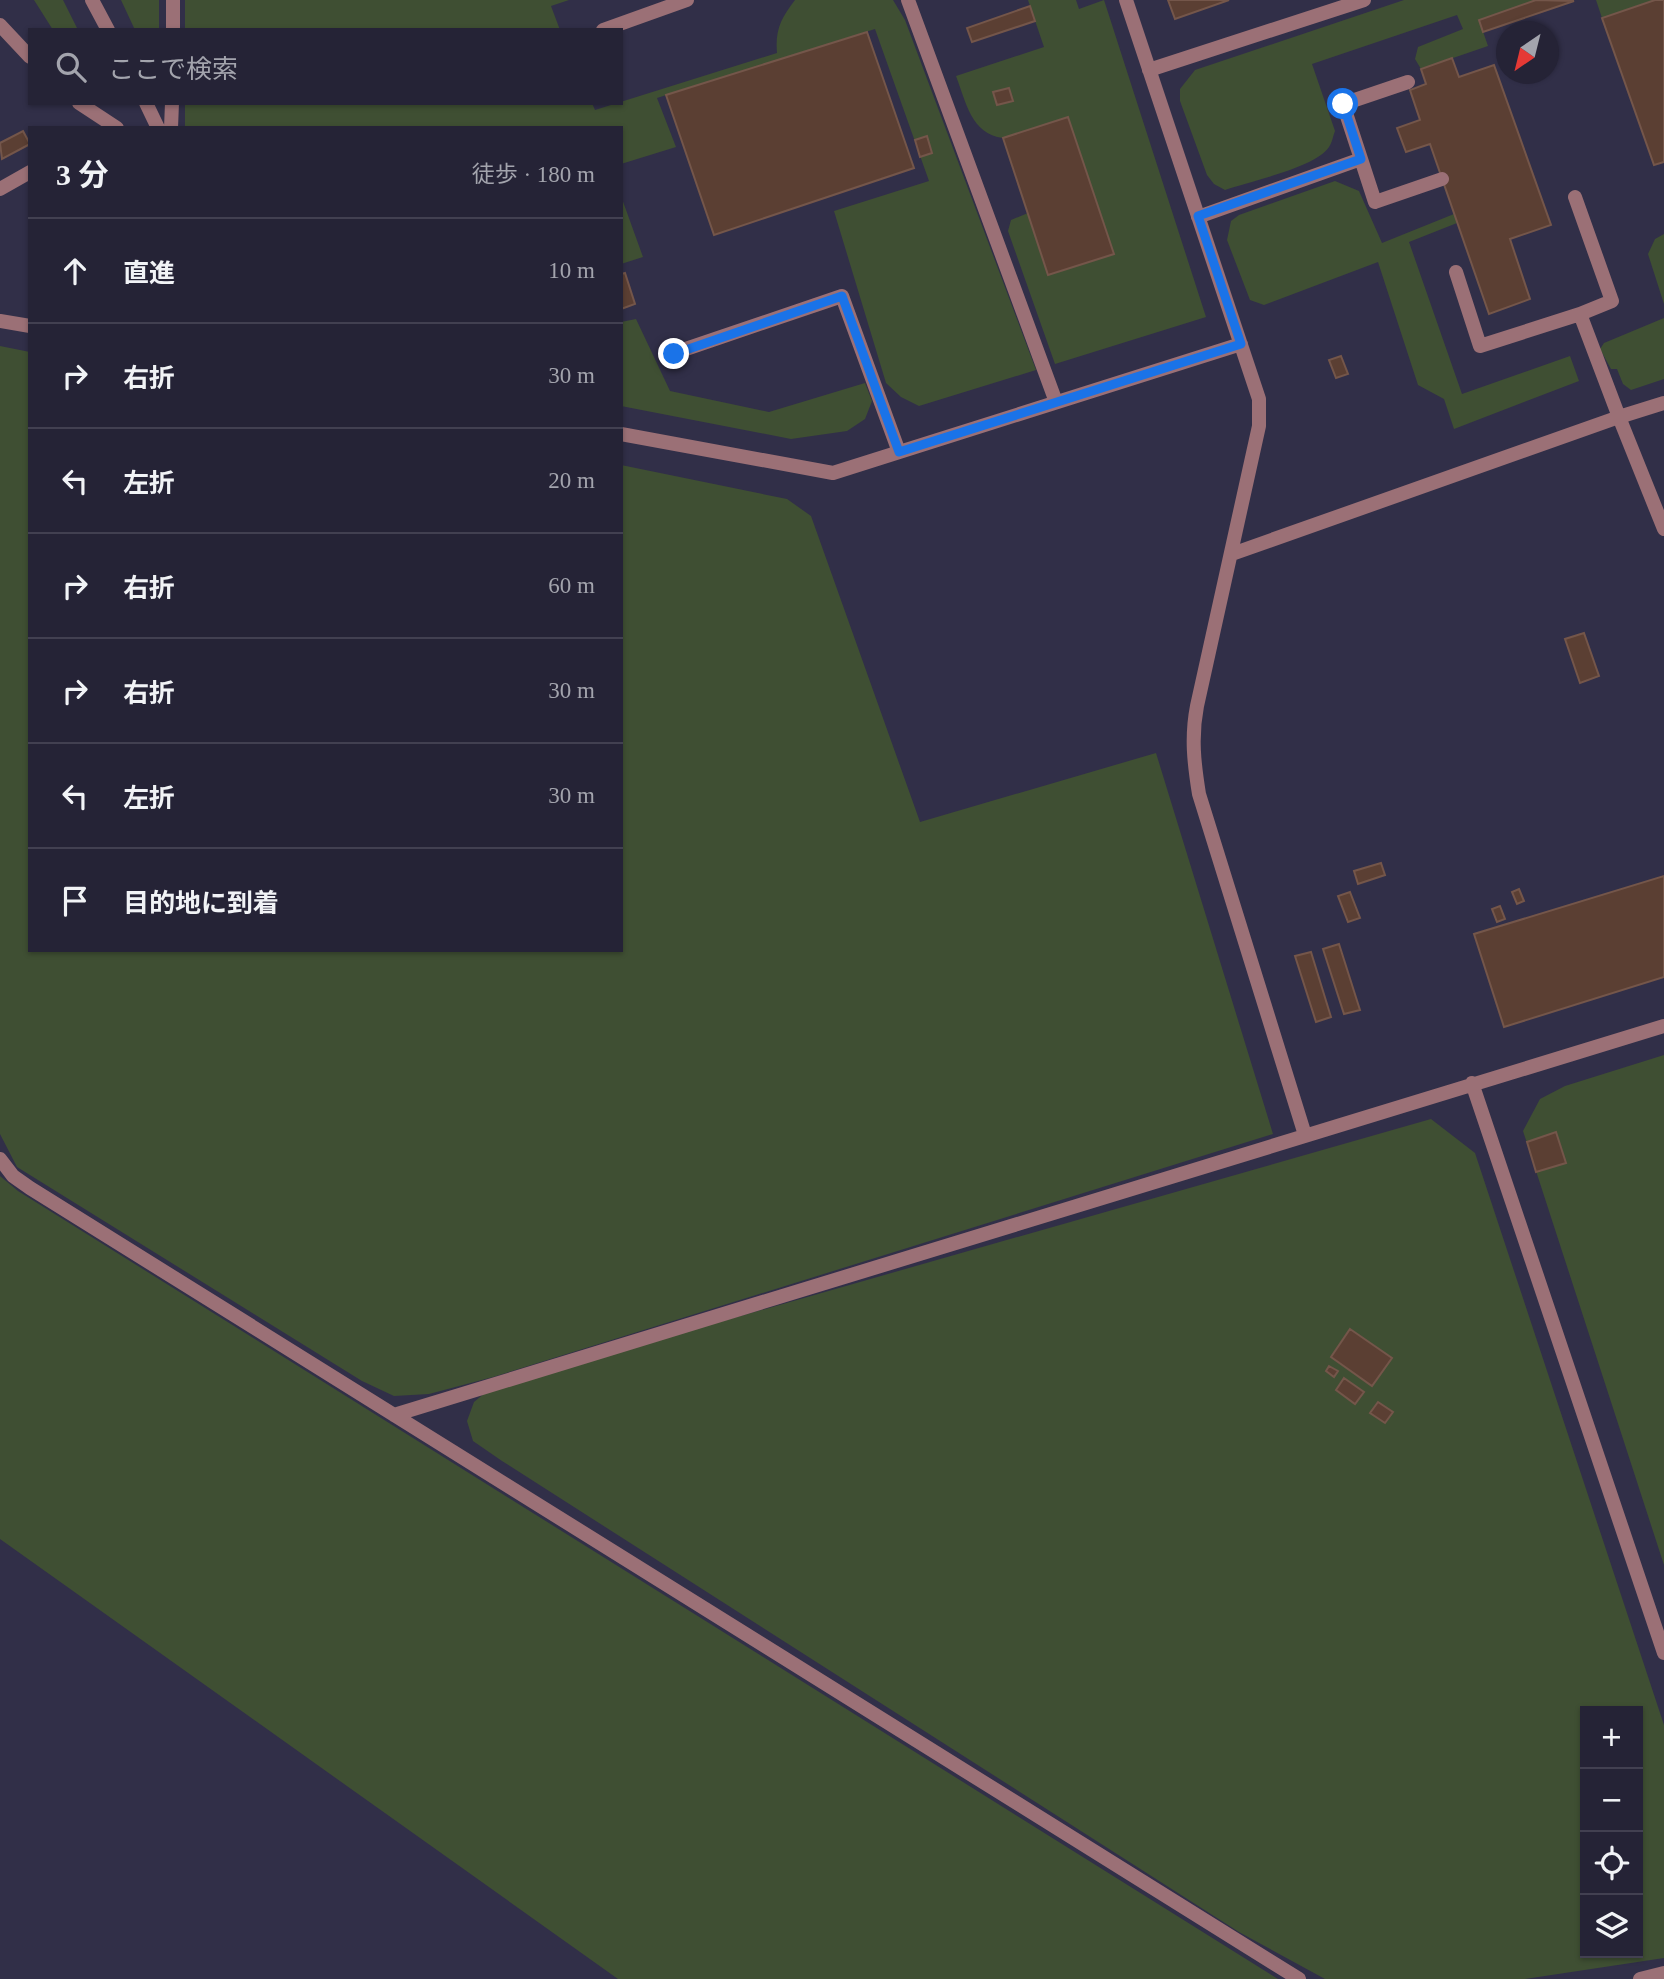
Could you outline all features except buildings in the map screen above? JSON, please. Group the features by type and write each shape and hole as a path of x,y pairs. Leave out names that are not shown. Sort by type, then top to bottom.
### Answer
{"lane":[{"path":"92,0 107,28"},
{"path":"173,0 173,28"},
{"path":"609,28 687,0"},
{"path":"908,0 1056,402"},
{"path":"1126,0 1259,399 1259,426 1195,715 1192,756 1199,794 1305,1135"},
{"path":"1149,70 1364,0"},
{"path":"0,25 28,55"},
{"path":"1408,82 1343,104 1375,202 1442,179"},
{"path":"82,105 111,126"},
{"path":"147,105 157,126"},
{"path":"171,126 172,105"},
{"path":"1198,216 1361,159"},
{"path":"0,189 28,173"},
{"path":"1456,272 1480,346 1612,301 1575,197"},
{"path":"674,354 842,296 899,452"},
{"path":"1580,314 1664,529"},
{"path":"0,321 28,326"},
{"path":"623,434 833,472 1241,344"},
{"path":"1232,554 1664,403"},
{"path":"394,1415 1664,1026"},
{"path":"1472,1083 1664,1653"},
{"path":"0,1159 13,1176 30,1188 1299,1979"},
{"path":"1640,1979 1664,1973"}],"green space":[{"path":"34,0 63,0 77,28 52,28"},
{"path":"121,0 159,0 159,28 134,28"},
{"path":"185,0 569,0 551,6 559,28 185,28"},
{"path":"795,0 893,0 905,20 1036,370 919,406 901,397 886,383 834,211 929,181 875,29 657,98 676,147 623,163 623,126 185,126 185,105 593,105 595,110 611,105 623,105 623,101 777,53 777,38 786,13"},
{"path":"1028,0 1076,0 1079,9 1104,0 1206,317 1055,364 1008,231 1011,220 1028,213 1049,275 1113,254 1068,117 1003,138 992,135 971,115 956,76 1044,47"},
{"path":"1404,0 1536,0 1479,20 1488,46 1421,69 1415,59 1418,47 1463,29 1457,15 1312,64 1335,131 1329,147 1322,155 1281,173 1225,190 1214,184 1207,175 1180,101 1180,89 1195,70"},
{"path":"1596,0 1655,0 1602,18"},
{"path":"1335,181 1359,191 1382,243 1454,214 1457,223 1409,242 1462,394 1570,356 1579,381 1454,429 1444,399 1418,385 1378,262 1264,305 1250,300 1227,240 1231,221 1239,215"},
{"path":"623,202 643,257 623,263"},
{"path":"1664,234 1664,304 1648,254 1655,239"},
{"path":"1664,318 1664,379 1631,390 1623,384 1617,369 1611,369 1600,349 1604,343"},
{"path":"636,319 670,391 769,412 865,383 872,401 865,419 847,431 791,439 623,406 623,322"},
{"path":"0,346 28,352 28,952 623,952 623,465 787,499 811,516 920,822 1156,753 1273,1134 493,1377 429,1394 394,1396 362,1381 17,1167 0,1134"},
{"path":"1664,1055 1664,1565 1523,1131 1540,1099 1565,1086"},
{"path":"1431,1119 1475,1153 1664,1725 1664,1958 1525,1979 1325,1979 1239,1932 502,1461 473,1441 467,1421 474,1402 492,1387"},
{"path":"0,1176 18,1191 1278,1979 618,1979 0,1539"}],"route":[{"path":"674,354 842,296 899,452 1241,344 1198,216 1361,159 1343,104"}]}
